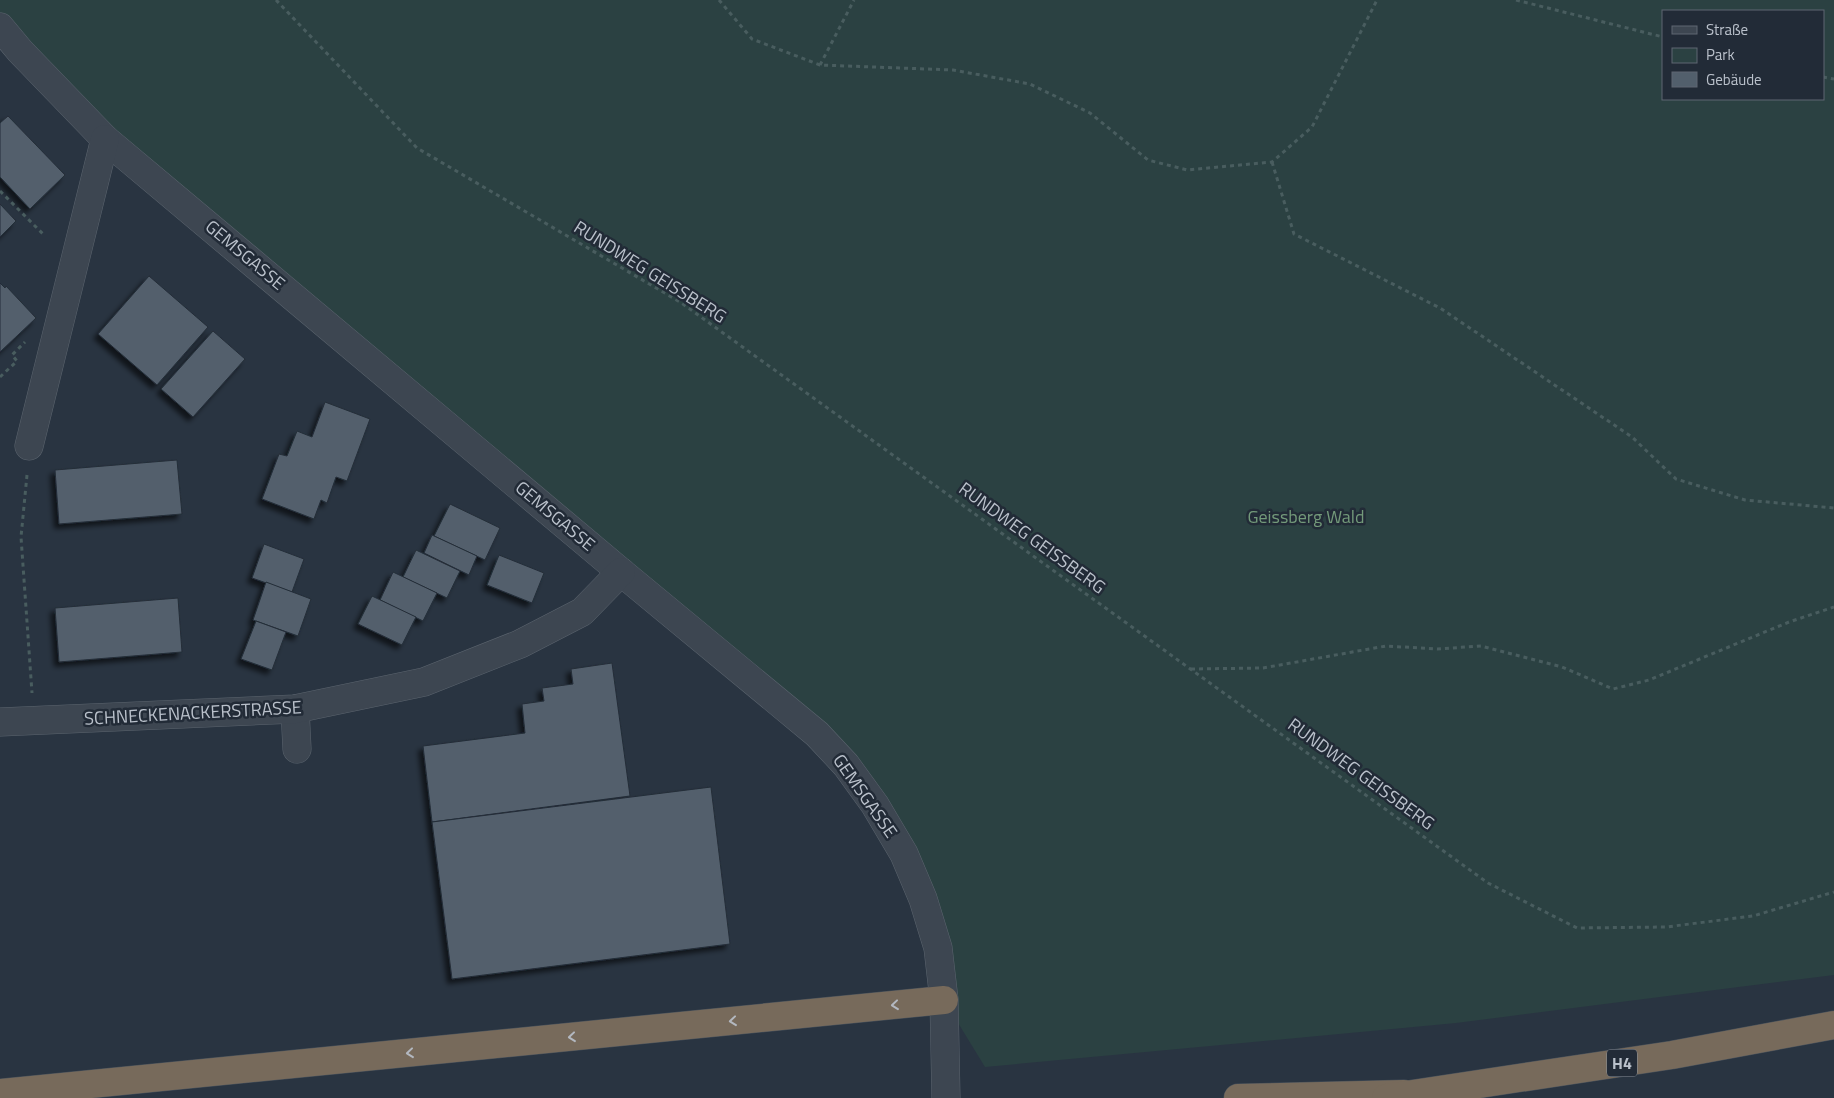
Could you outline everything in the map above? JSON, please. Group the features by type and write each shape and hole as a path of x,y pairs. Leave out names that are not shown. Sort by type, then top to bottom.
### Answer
{"highway":[{"path":"0,1093 944,1000"},
{"name":"H4","path":"1238,1098 1397,1096 1672,1055 1834,1025"}],"street":[{"name":"GEMSGASSE","path":"0,27 20,51 105,139 817,734 846,765 875,805 904,854 923,899 938,948 944,1000 946,1098"},
{"path":"29,446 105,139"},
{"name":"SCHNECKENACKERSTRASSE","path":"0,722 295,709 424,682 520,644 582,612 621,572"},
{"path":"295,709 297,749"}],"path":[{"name":"RUNDWEG GEISSBERG","path":"276,0 417,148 680,302 1488,883 1577,928 1666,927 1753,916 1834,892"},
{"path":"719,0 752,39 820,65 953,70 1030,84 1090,113 1148,160 1187,170 1272,162 1312,127 1377,0"},
{"path":"820,65 854,0"},
{"path":"1516,0 1662,37"},
{"path":"1272,162 1294,234 1440,308 1632,437 1676,479 1745,500 1834,508"},
{"path":"0,191 45,236"},
{"path":"29,446 21,537 34,721"},
{"path":"1191,669 1263,668 1386,646 1437,649 1481,646 1562,667 1613,689 1649,680 1789,622 1834,607"}],"green space":[{"name":"Geissberg Wald","path":"0,0 1834,0 1834,975 1456,1023 985,1067 944,1000 938,948 846,765 105,139 0,27"}],"building":[{"path":"8,116 65,175 30,209 0,177 0,123"},
{"path":"0,204 16,221 0,237"},
{"path":"149,276 208,327 157,385 98,334"},
{"path":"0,283 5,288 6,286 36,318 0,352"},
{"path":"213,331 245,359 193,417 161,389"},
{"path":"325,402 370,419 347,481 336,477 327,503 321,500 314,519 262,499 279,454 287,456 297,431 312,437"},
{"path":"177,460 182,514 59,524 55,470"},
{"path":"450,504 500,528 485,560 434,536"},
{"path":"432,535 477,556 469,575 424,553"},
{"path":"264,544 304,559 292,592 252,578"},
{"path":"416,550 460,571 447,598 403,577"},
{"path":"499,555 544,573 532,603 487,585"},
{"path":"393,572 437,593 423,621 380,600"},
{"path":"266,582 311,599 298,636 253,620"},
{"path":"372,596 416,617 402,645 358,624"},
{"path":"178,598 182,652 59,662 55,608"},
{"path":"256,621 286,632 272,670 241,659"},
{"path":"612,663 630,796 432,822 423,746 525,733 522,704 544,701 542,688 573,684 571,669"},
{"path":"711,787 730,944 452,979 432,822"}]}
